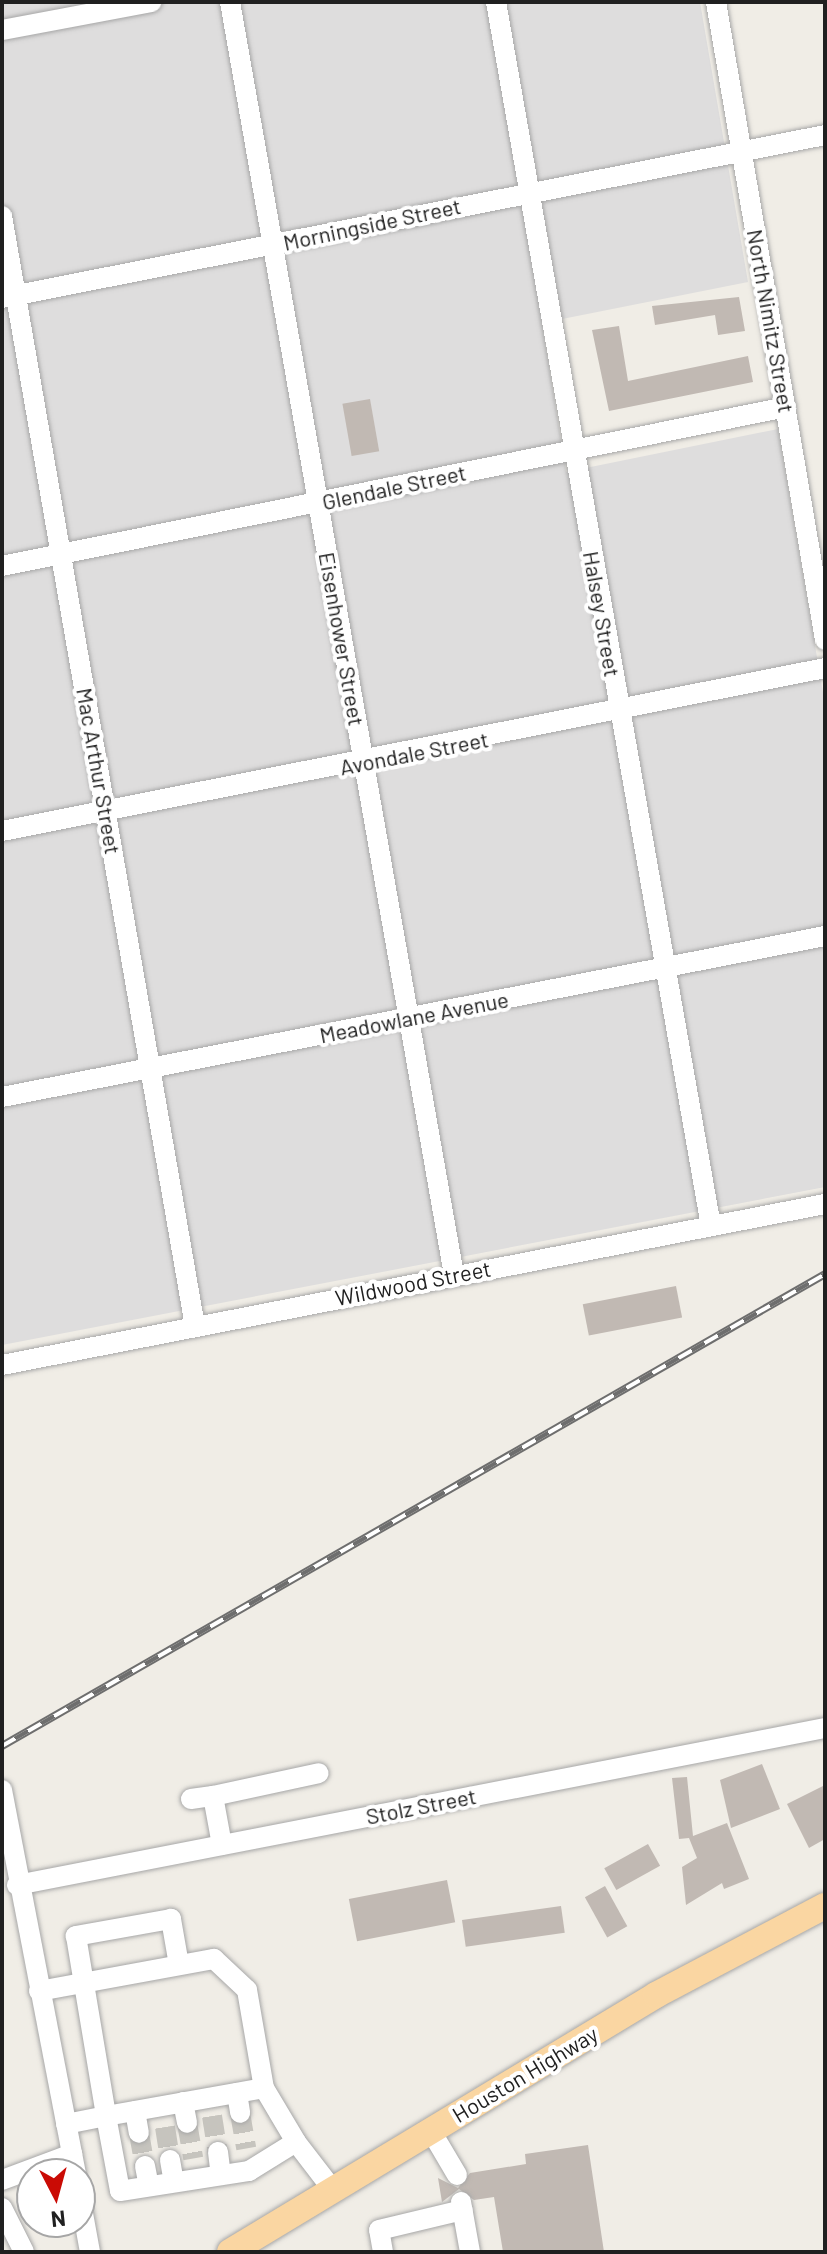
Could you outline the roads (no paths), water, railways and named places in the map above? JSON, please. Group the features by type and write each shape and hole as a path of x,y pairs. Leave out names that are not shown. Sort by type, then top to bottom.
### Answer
{"main road":[{"name":"Houston Highway","path":"230,2252 656,1995 825,1906"}],"street":[{"path":"2,30 151,2"},
{"name":"Eisenhower Street","path":"230,2 454,1275"},
{"name":"Halsey Street","path":"496,2 572,450 711,1226"},
{"name":"North Nimitz Street","path":"716,2 825,640"},
{"name":"Morningside Street","path":"9,297 825,135"},
{"name":"Mac Arthur Street","path":"2,216 9,297 61,554 195,1326"},
{"name":"Glendale Street","path":"2,566 786,407"},
{"name":"Avondale Street","path":"2,831 364,763 825,668"},
{"name":"Meadowlane Avenue","path":"2,1097 825,936"},
{"name":"Wildwood Street","path":"2,1365 825,1204"},
{"name":"Stolz Street","path":"17,1885 825,1728"},
{"path":"191,1799 319,1773"},
{"path":"2,1790 17,1885 73,2158"},
{"path":"213,1796 222,1845"},
{"path":"179,1965 171,1919 76,1936 120,2191 147,2176 174,2182 249,2171 296,2142"},
{"path":"39,1991 214,1959 239,1977 264,2088 296,2142 333,2190"},
{"path":"66,2124 135,2111 163,2116 239,2103 264,2088"},
{"path":"135,2111 139,2133"},
{"path":"431,2131 457,2175"},
{"path":"246,2148 249,2171"},
{"path":"218,2152 221,2175"},
{"path":"193,2158 196,2179"},
{"path":"170,2160 174,2182"},
{"path":"383,2252 379,2230 462,2206 470,2252"},
{"path":"2,2208 24,2252"}],"tunnel":[{"path":"240,2113 246,2148"},
{"path":"212,2116 218,2152"},
{"path":"187,2123 193,2158"},
{"path":"165,2127 170,2160"},
{"path":"139,2133 145,2166"}],"railway":[{"path":"2,1746 825,1274"}]}
